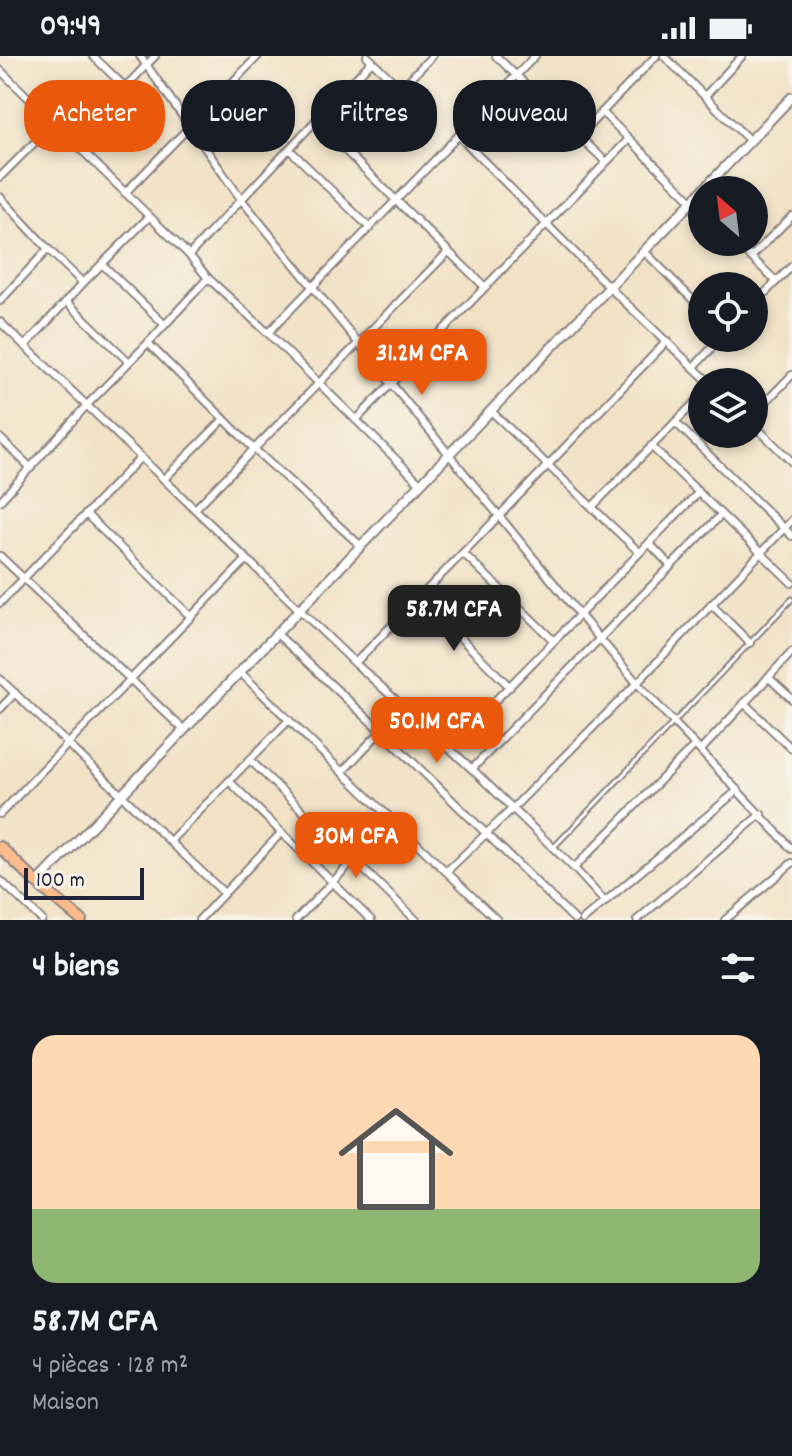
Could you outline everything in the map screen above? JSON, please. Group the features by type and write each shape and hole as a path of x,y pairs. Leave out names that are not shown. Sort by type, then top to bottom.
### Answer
{"main road":[{"path":"0,847 81,920"}],"street":[{"path":"93,56 118,80"},
{"path":"140,56 181,113"},
{"path":"132,80 155,56"},
{"path":"235,80 258,56"},
{"path":"409,80 432,56"},
{"path":"496,56 521,80"},
{"path":"511,80 535,56"},
{"path":"596,118 656,56"},
{"path":"664,56 750,141"},
{"path":"705,96 742,56"},
{"path":"352,80 370,59 392,80"},
{"path":"0,70 24,94"},
{"path":"716,176 792,97"},
{"path":"602,112 688,197"},
{"path":"295,145 311,127"},
{"path":"125,193 181,135"},
{"path":"356,420 629,139"},
{"path":"268,333 453,142"},
{"path":"0,177 25,152"},
{"path":"83,152 421,484"},
{"path":"208,152 241,199 599,638 792,849"},
{"path":"189,255 288,152"},
{"path":"292,152 370,228"},
{"path":"346,152 485,287"},
{"path":"475,152 609,287 694,367 708,352"},
{"path":"596,152 606,162"},
{"path":"0,197 83,283"},
{"path":"37,883 688,205"},
{"path":"776,281 751,257 792,216"},
{"path":"25,346 149,217"},
{"path":"0,301 48,249"},
{"path":"644,251 688,295"},
{"path":"195,509 448,252"},
{"path":"102,264 165,325"},
{"path":"768,289 792,266"},
{"path":"0,501 208,278"},
{"path":"67,302 129,362"},
{"path":"0,322 355,663 472,769 605,902"},
{"path":"355,663 667,341"},
{"path":"148,343 254,449 361,546"},
{"path":"768,400 792,375"},
{"path":"593,506 688,409"},
{"path":"491,411 639,552"},
{"path":"164,479 224,419"},
{"path":"675,422 792,536"},
{"path":"0,438 31,468"},
{"path":"768,439 792,462"},
{"path":"651,446 792,583"},
{"path":"0,603 141,457"},
{"path":"447,748 698,493"},
{"path":"86,514 190,616"},
{"path":"472,769 721,515"},
{"path":"447,871 637,683 792,520"},
{"path":"649,543 670,565"},
{"path":"463,553 553,640"},
{"path":"0,556 184,730"},
{"path":"0,814 247,559"},
{"path":"419,597 510,687"},
{"path":"711,604 750,643"},
{"path":"277,634 575,920"},
{"path":"574,868 744,703 792,652"},
{"path":"240,672 497,920"},
{"path":"768,677 792,699"},
{"path":"0,679 224,893"},
{"path":"0,709 15,693"},
{"path":"744,703 792,749"},
{"path":"342,772 403,708"},
{"path":"170,841 289,720"},
{"path":"250,760 416,920"},
{"path":"229,781 371,920"},
{"path":"583,920 738,790"},
{"path":"637,920 761,814"},
{"path":"296,920 393,819"},
{"path":"199,920 281,833"},
{"path":"725,920 792,863"},
{"path":"0,880 42,920"}],"lane":[{"path":"553,848 792,599"}]}
